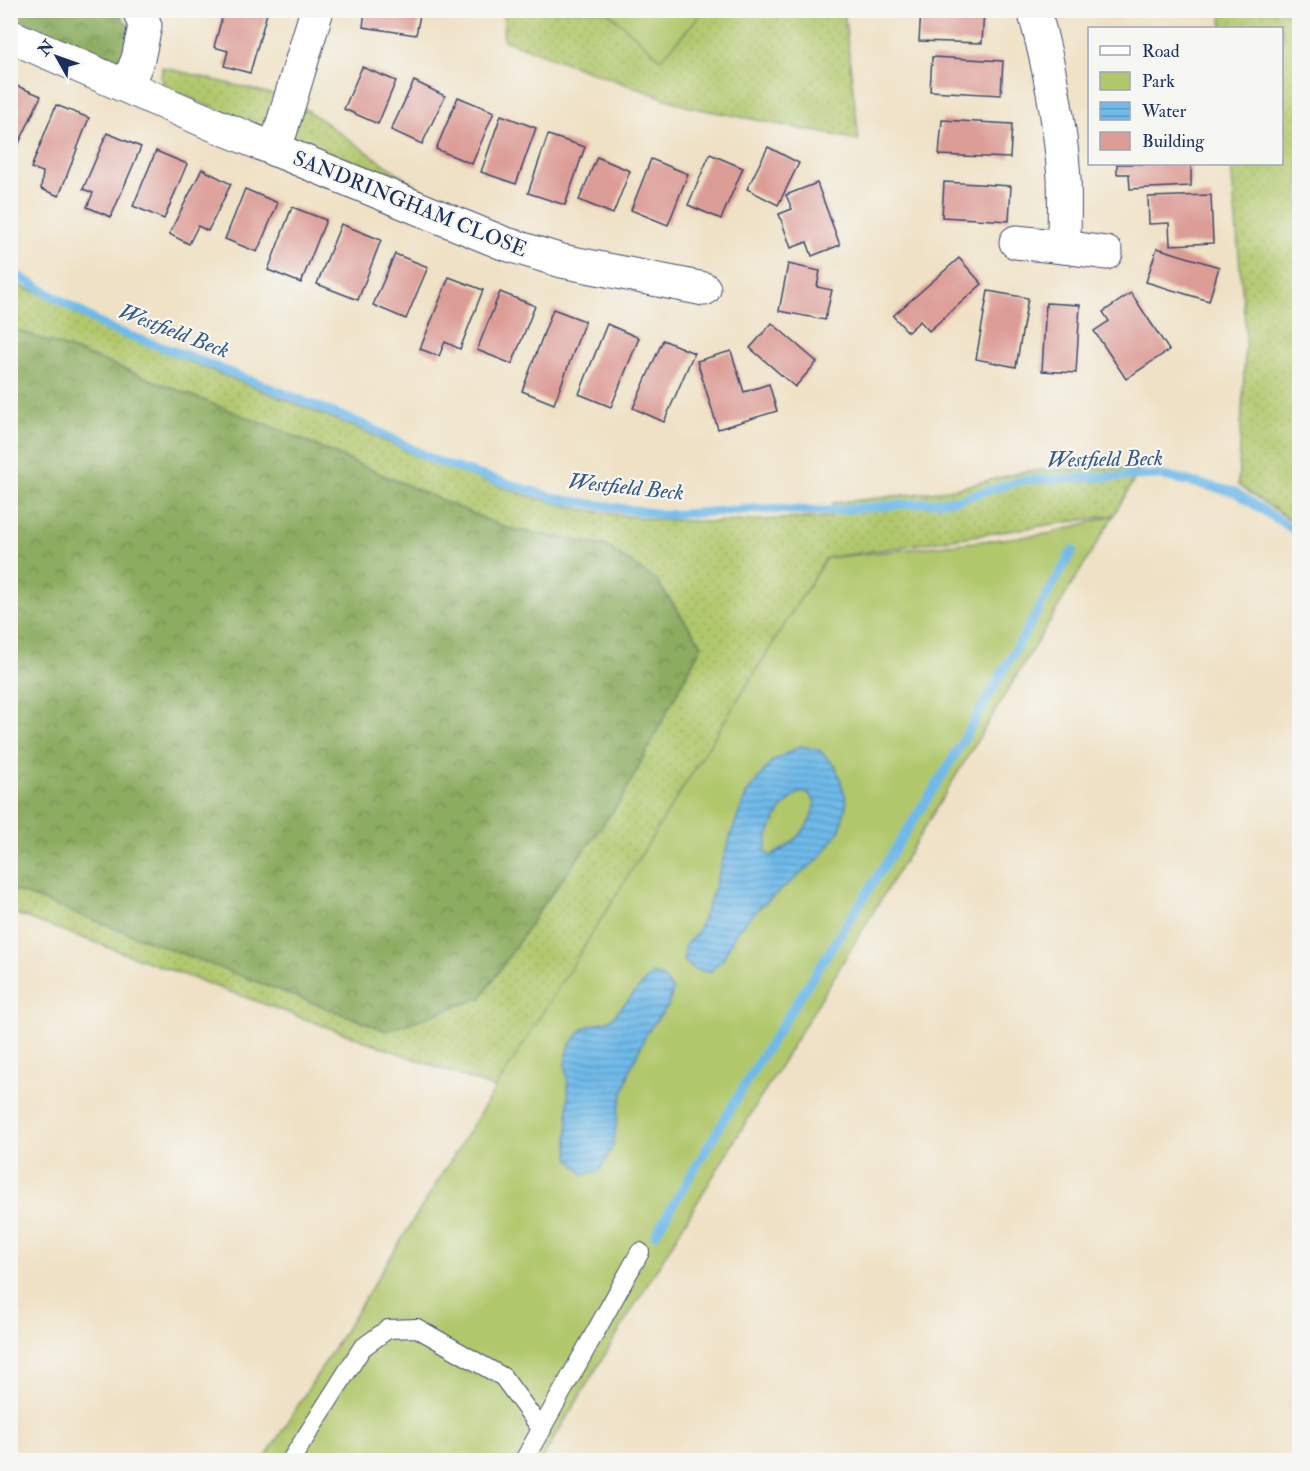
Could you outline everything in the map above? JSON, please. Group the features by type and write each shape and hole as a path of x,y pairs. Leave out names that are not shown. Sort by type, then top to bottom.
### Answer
{"street":[{"path":"127,86 138,59 145,26 139,10"},
{"path":"275,150 316,10"},
{"path":"1034,10 1044,51 1060,145 1064,179 1064,247"},
{"name":"SANDRINGHAM CLOSE","path":"10,36 275,150 503,243 562,261 704,289"},
{"path":"1016,242 1106,253"}],"lane":[{"path":"524,1461 640,1252"},
{"path":"291,1461 362,1348 388,1329 417,1328 503,1377 542,1430"}],"green space":[{"path":"11,11 115,11 133,29 132,45 117,61 92,57 11,22"},
{"path":"504,11 844,11 859,140 689,107 503,40"},
{"path":"607,11 704,11 661,59"},
{"path":"1221,11 1299,11 1299,526 1238,485 1246,335 1231,165 1283,165 1283,27 1222,27"},
{"path":"162,67 291,99 451,210 169,89 161,80"},
{"path":"11,282 44,295 92,323 367,432 418,457 528,496 581,509 650,519 712,522 831,517 833,503 949,490 1026,471 1141,468 1114,515 826,558 497,1089 11,912 11,889 481,998 541,908 621,800 702,645 656,580 606,546 506,528 282,431 101,360 11,328"},
{"path":"11,328 101,360 282,431 506,528 606,546 656,580 702,645 621,800 541,908 481,998 387,1031 11,889"},
{"path":"1114,515 541,1460 264,1460 826,558 1048,534"}],"water":[{"path":"801,746 819,750 836,767 847,801 840,830 820,858 759,908 736,932 723,959 710,972 694,969 684,961 685,945 697,933 747,793 772,761","holes":["799,793 808,793 815,802 806,827 794,841 771,856 765,852 769,835 780,811"]},
{"path":"651,975 661,976 673,990 668,1006 648,1031 630,1070 619,1107 613,1146 600,1170 584,1175 570,1159 568,1145 568,1086 565,1063 570,1044 584,1028 610,1020"}],"building":[{"path":"224,10 268,10 250,73 224,66 228,51 214,47"},
{"path":"365,10 421,10 416,35 363,27"},
{"path":"921,10 984,10 982,43 919,41"},
{"path":"932,57 1003,61 1001,95 930,91"},
{"path":"362,67 396,81 378,124 344,109"},
{"path":"414,81 445,96 422,144 391,130"},
{"path":"10,83 41,96 15,152 10,150"},
{"path":"458,97 494,112 472,164 436,149"},
{"path":"56,105 89,118 59,196 41,189 43,172 31,168"},
{"path":"501,115 536,128 516,184 481,172"},
{"path":"942,120 1012,124 1010,158 939,155"},
{"path":"107,133 141,147 111,217 87,207 93,193 83,189"},
{"path":"548,135 585,147 565,205 528,193"},
{"path":"768,147 799,163 778,205 747,189"},
{"path":"156,151 187,164 164,219 133,206"},
{"path":"710,154 743,168 721,219 688,205"},
{"path":"597,157 630,171 613,214 579,200"},
{"path":"651,159 688,174 668,225 631,210"},
{"path":"1117,165 1191,165 1191,186 1130,189 1129,174 1117,174"},
{"path":"202,169 231,184 208,231 198,226 189,244 169,234"},
{"path":"944,182 1011,186 1009,221 942,217"},
{"path":"817,183 840,245 812,256 807,242 791,248 779,214 792,209 786,195"},
{"path":"245,189 278,203 257,252 225,239"},
{"path":"1211,195 1213,243 1170,245 1169,223 1149,224 1148,197"},
{"path":"292,207 326,220 301,283 268,270"},
{"path":"341,224 381,240 358,300 317,284"},
{"path":"1157,248 1219,267 1209,301 1146,282"},
{"path":"395,254 428,267 406,319 373,305"},
{"path":"959,258 982,284 929,331 920,321 908,332 893,316"},
{"path":"788,264 820,271 817,287 832,290 825,320 779,311"},
{"path":"449,277 483,290 460,349 445,342 439,356 420,349"},
{"path":"988,291 1028,298 1016,367 976,359"},
{"path":"500,292 535,306 512,364 477,350"},
{"path":"1131,293 1169,350 1126,379 1094,331 1109,321 1103,312"},
{"path":"1046,303 1080,305 1076,373 1042,371"},
{"path":"553,309 585,321 554,404 522,391"},
{"path":"772,323 817,362 795,387 750,348"},
{"path":"607,324 639,338 611,407 579,394"},
{"path":"663,340 694,353 664,422 633,408"},
{"path":"731,351 744,392 769,384 777,411 718,429 697,361"}],"waterway":[{"name":"Westfield Beck","path":"10,275 20,277 110,329 188,356 362,424 438,462 558,499 667,515 754,509 827,511 956,500 1024,480 1160,475 1235,492 1300,534"},
{"path":"655,1235 762,1056 947,768 1073,550"}]}
